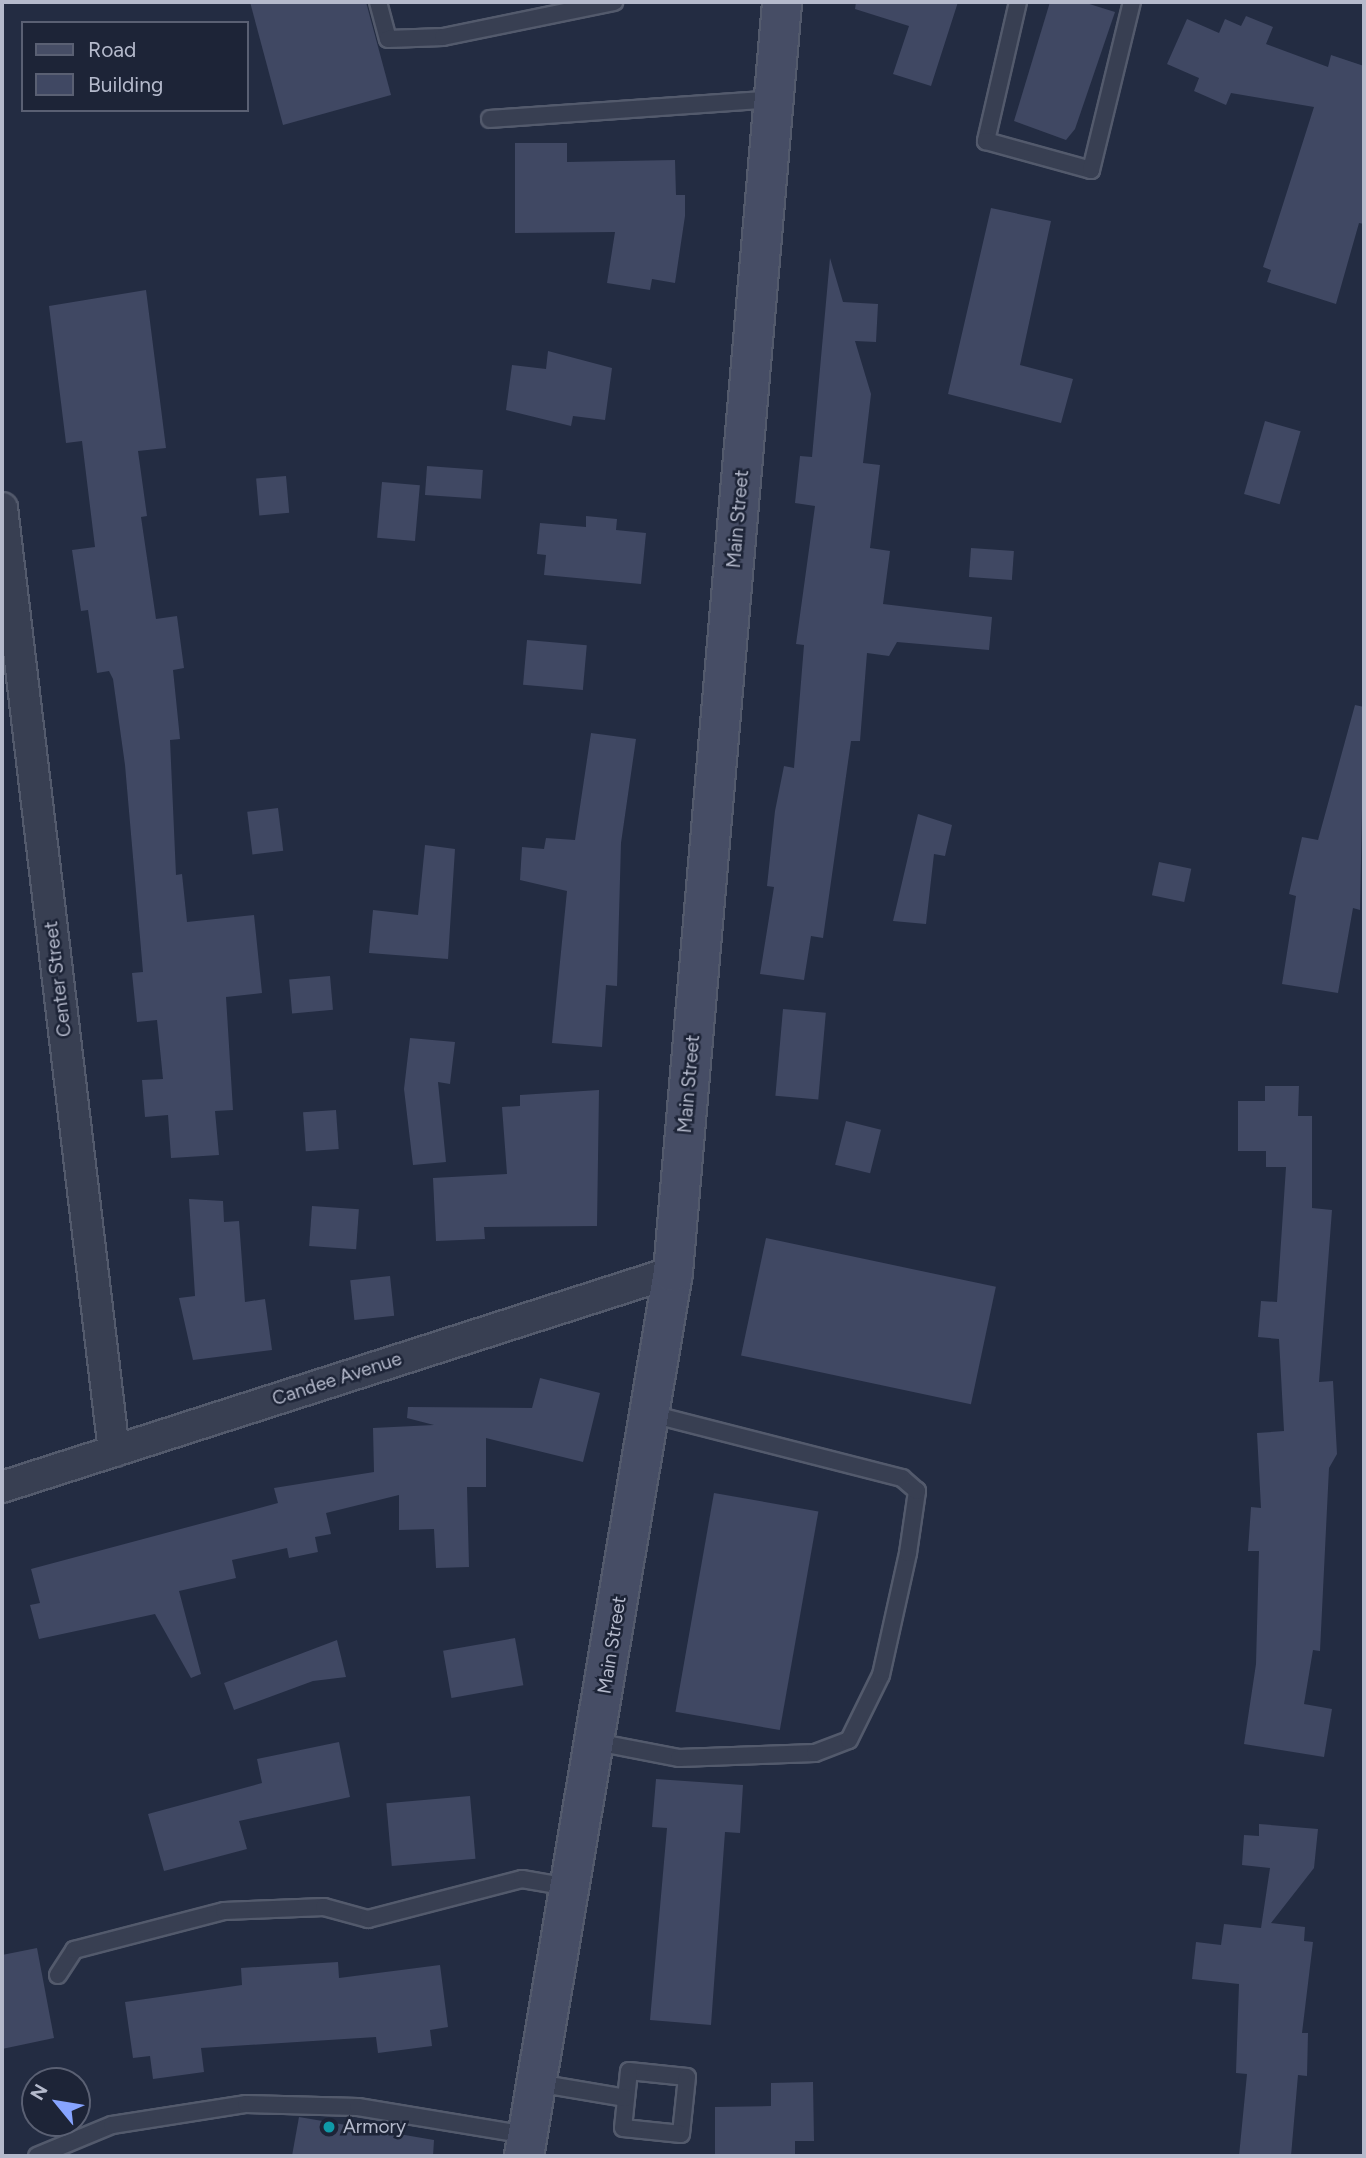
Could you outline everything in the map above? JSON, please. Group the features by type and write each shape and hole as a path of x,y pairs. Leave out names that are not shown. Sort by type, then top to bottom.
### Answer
{"main road":[{"name":"Main Street","path":"526,2146 673,1272 782,2"}],"street":[{"name":"Center Street","path":"2,508 114,1451"},
{"name":"Candee Avenue","path":"2,1487 673,1272"}],"lane":[{"path":"378,2 388,39 443,37 614,2"},
{"path":"1018,2 986,141 1091,170 1132,2"},
{"path":"490,119 775,99"},
{"path":"596,1742 692,1758 815,1753 849,1740 881,1675 908,1553 917,1491 902,1478 650,1414"},
{"path":"58,1975 74,1950 224,1911 324,1907 368,1919 522,1879 571,1888"},
{"path":"629,2071 687,2077 681,2134 623,2128 626,2098 629,2071"},
{"path":"537,2083 626,2098"},
{"path":"37,2156 111,2125 246,2104 358,2107 526,2146"}],"building":[{"path":"250,2 366,2 391,95 283,125"},
{"path":"856,2 958,2 931,86 893,74 909,26 855,9"},
{"path":"1050,2 1083,2 1115,12 1075,129 1066,140 1014,121"},
{"path":"1246,16 1273,27 1266,44 1328,67 1331,55 1364,66 1364,224 1359,223 1336,304 1267,282 1271,270 1263,267 1314,107 1231,93 1226,105 1194,91 1199,78 1167,64 1187,19 1219,33 1225,19 1241,26"},
{"path":"515,143 567,143 567,162 675,160 676,195 685,195 685,216 675,283 652,279 650,290 607,283 615,232 515,233"},
{"path":"991,208 1051,221 1020,365 1073,379 1061,423 948,394"},
{"path":"830,258 843,302 878,304 876,342 855,341 871,394 863,463 880,465 870,548 890,551 883,604 992,617 989,650 897,642 889,656 867,653 860,741 851,741 823,938 811,936 804,980 760,974 774,887 767,886 775,811 784,766 794,768 804,645 796,644 815,506 795,503 800,456 812,457"},
{"path":"146,290 166,448 138,451 147,516 141,517 156,619 177,616 184,668 173,670 180,739 170,740 176,875 182,874 187,922 254,915 262,993 226,997 233,1110 215,1111 219,1155 171,1158 168,1115 145,1117 142,1080 163,1079 157,1020 137,1022 132,973 143,972 125,765 113,679 109,671 97,673 88,610 81,611 72,550 95,547 82,441 66,443 49,306"},
{"path":"548,351 612,368 605,420 573,416 571,426 506,410 512,365 546,369"},
{"path":"1265,421 1301,431 1280,504 1244,494"},
{"path":"427,466 483,470 481,499 425,495"},
{"path":"286,476 289,513 259,515 256,479"},
{"path":"382,482 420,485 415,541 377,538"},
{"path":"586,516 617,519 616,530 646,533 641,584 544,575 546,555 537,554 540,523 586,527"},
{"path":"971,548 1014,551 1012,580 969,577"},
{"path":"527,640 587,645 583,690 523,685"},
{"path":"1355,705 1364,707 1360,910 1353,908 1338,993 1282,984 1296,896 1289,894 1302,837 1318,840"},
{"path":"591,733 636,739 621,843 617,986 606,985 602,1047 552,1043 567,891 520,880 522,847 544,849 546,838 575,840"},
{"path":"278,808 283,851 252,854 247,812"},
{"path":"918,814 952,825 945,856 934,854 926,924 893,921"},
{"path":"425,845 455,849 448,959 369,953 373,910 418,915"},
{"path":"1159,862 1191,869 1184,902 1152,895"},
{"path":"330,976 333,1010 292,1013 289,980"},
{"path":"783,1009 826,1013 818,1099 775,1096"},
{"path":"410,1038 455,1042 450,1084 438,1082 446,1162 413,1165 404,1089"},
{"path":"1265,1086 1299,1086 1298,1116 1312,1116 1312,1208 1332,1210 1319,1382 1333,1381 1337,1454 1329,1468 1320,1651 1313,1650 1304,1704 1332,1709 1324,1757 1244,1744 1256,1664 1259,1551 1248,1551 1251,1507 1261,1508 1257,1433 1284,1431 1279,1339 1258,1337 1261,1301 1277,1302 1286,1167 1266,1167 1266,1151 1238,1151 1238,1101 1265,1101"},
{"path":"599,1090 597,1226 484,1227 485,1239 436,1241 433,1178 507,1174 502,1107 520,1106 520,1095"},
{"path":"336,1110 339,1149 306,1151 303,1112"},
{"path":"846,1121 881,1130 870,1173 835,1165"},
{"path":"189,1199 223,1201 224,1222 239,1221 245,1302 265,1299 272,1350 193,1360 179,1298 195,1296"},
{"path":"312,1206 359,1209 356,1249 309,1246"},
{"path":"766,1238 996,1287 971,1404 741,1355"},
{"path":"390,1276 394,1316 354,1320 350,1280"},
{"path":"540,1378 600,1393 583,1462 486,1438 486,1487 467,1487 469,1567 436,1568 434,1529 399,1530 399,1495 326,1513 331,1534 315,1537 318,1552 289,1558 287,1548 232,1560 236,1578 179,1591 201,1674 191,1678 155,1614 39,1639 30,1605 40,1603 31,1569 278,1503 274,1488 374,1472 373,1428 434,1425 407,1418 408,1407 532,1408"},
{"path":"714,1493 818,1511 780,1730 675,1712"},
{"path":"515,1638 523,1685 451,1698 443,1651"},
{"path":"337,1640 346,1677 313,1681 234,1710 224,1683"},
{"path":"339,1742 350,1797 239,1821 247,1849 164,1871 148,1814 262,1783 257,1759"},
{"path":"656,1779 743,1785 740,1833 725,1832 711,2025 650,2020 667,1828 652,1827"},
{"path":"470,1796 475,1859 392,1866 386,1803"},
{"path":"1259,1824 1318,1829 1314,1868 1271,1923 1305,1927 1304,1941 1313,1942 1302,2033 1308,2033 1307,2076 1298,2075 1291,2156 1239,2156 1247,2074 1236,2073 1239,1984 1192,1979 1196,1942 1221,1945 1224,1924 1261,1928 1270,1868 1242,1865 1244,1835 1259,1836"},
{"path":"37,1948 54,2038 2,2049 2,1955"},
{"path":"338,1962 339,1978 440,1965 448,2027 430,2030 432,2046 378,2053 376,2037 201,2048 204,2072 153,2079 150,2056 133,2058 125,2002 242,1985 241,1968"},
{"path":"813,2082 814,2141 795,2141 795,2156 715,2154 715,2107 771,2106 771,2083"},
{"name":"Armory","path":"299,2117 434,2140 433,2156 292,2156"}],"place":[{"name":"Armory","path":"329,2127"}]}
